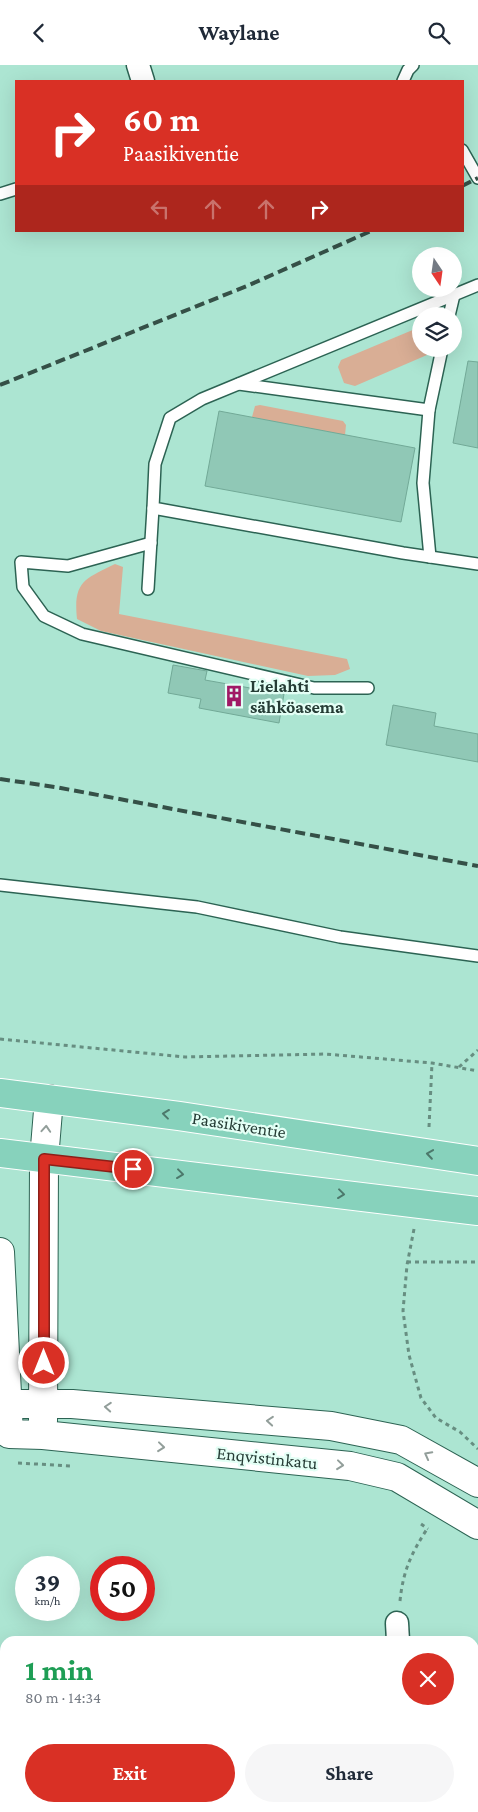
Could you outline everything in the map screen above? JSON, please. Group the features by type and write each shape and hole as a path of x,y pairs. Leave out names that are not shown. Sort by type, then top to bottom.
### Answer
{"highway":[{"name":"Paasikiventie","path":"0,1093 179,1116 478,1161"},
{"path":"0,1153 478,1211"}],"main road":[{"path":"43,1435 44,1159 49,1099"},
{"name":"Enqvistinkatu","path":"1,1269 5,1434 43,1435 350,1467 397,1477 478,1525"},
{"name":"Enqvistinkatu","path":"4,1404 134,1409 331,1427 401,1440 478,1483"}],"street":[{"path":"138,65 143,80"}],"lane":[{"path":"403,80 408,70 413,65"},
{"path":"464,154 478,178"},
{"path":"0,195 15,189"},
{"path":"462,292 478,285"},
{"path":"148,589 155,464 170,418 202,399 449,297"},
{"path":"430,557 423,483 429,409 440,357"},
{"path":"238,384 429,409"},
{"path":"153,507 478,564"},
{"path":"151,543 68,566 21,562 23,587 44,616 82,634 314,688 368,688"},
{"path":"0,885 198,907 340,937 478,956"}],"path":[{"path":"0,1039 185,1057 325,1054 432,1063 478,1071"},
{"path":"458,1068 478,1050"},
{"path":"429,1129 432,1063"},
{"path":"416,1221 407,1262 403,1311 409,1355 421,1398 436,1418 460,1432 478,1449"},
{"path":"407,1262 478,1262"},
{"path":"397,1632 402,1580 411,1555 428,1529"}],"shaded area":[{"path":"412,330 412,357 422,357 355,386 344,383 338,367 341,360"},
{"path":"260,405 343,421 346,425 345,435 252,417 255,406"},
{"path":"115,564 123,567 119,614 347,659 350,669 335,675 308,676 101,631 77,619 77,596 83,583"}],"building":[{"path":"468,361 478,362 478,448 453,443"},
{"path":"219,411 415,448 401,522 205,486"},
{"name":"Lielahti sähköasema","path":"173,665 207,671 205,680 284,694 279,723 199,708 201,699 168,693"},
{"path":"393,705 436,713 434,726 478,734 478,762 386,745"}],"railway":[{"path":"464,185 478,178"},
{"path":"0,385 247,286 369,232"},
{"path":"0,779 55,787 478,866"}],"place":[{"name":"Lielahti sähköasema","path":"234,696"}],"route":[{"path":"44,1363 44,1159 133,1169"}]}
